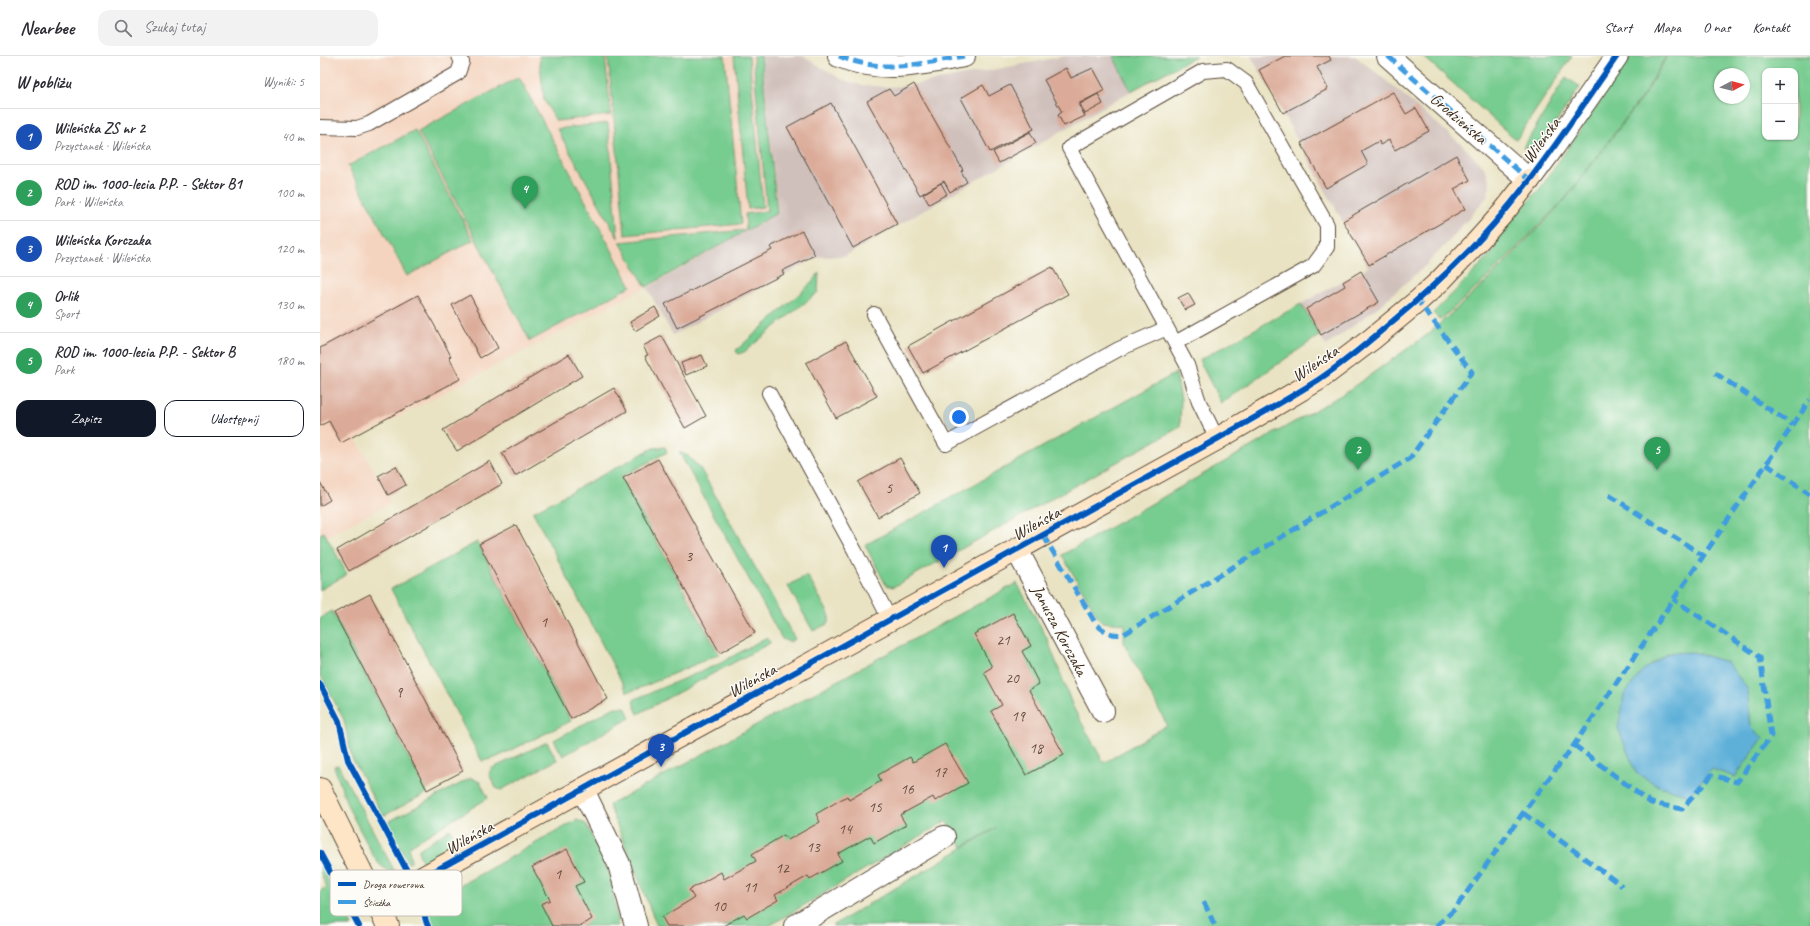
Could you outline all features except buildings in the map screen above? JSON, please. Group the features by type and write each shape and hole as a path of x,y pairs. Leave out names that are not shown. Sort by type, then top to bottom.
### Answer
{"street":[{"path":"839,56 859,64 896,67 964,56"},
{"name":"Grodzieńska","path":"1388,56 1529,180"},
{"name":"Wileńska","path":"437,870 1217,439 1319,379 1372,339 1441,280 1503,213 1555,145 1617,56"},
{"name":"Janusza Korczaka","path":"1017,550 1103,711"},
{"path":"320,789 360,870"},
{"path":"583,790 619,864 636,926"},
{"path":"795,926 944,836"},
{"path":"383,916 388,926"}],"lane":[{"path":"320,127 357,128 369,124 458,73 462,62 459,56"},
{"path":"1175,343 1313,266 1327,248 1327,225 1246,83 1226,69 1203,71 1069,148 1166,328 1187,365 1199,402 1217,439"},
{"path":"874,314 946,444 1119,349 1166,328"},
{"path":"769,393 855,551 890,620"}],"shaded area":[{"path":"320,56 760,56 777,213 646,287 356,439 391,502 320,540"},
{"path":"762,56 803,56 841,79 860,85 885,87 907,86 1066,56 1113,56 1131,91 845,256 818,257 673,335 647,288 778,213"},
{"path":"1251,56 1355,56 1461,144 1484,167 1488,175 1490,186 1487,197 1450,240 1425,266 1379,306 1326,346 1301,304 1368,267"}],"green space":[{"path":"539,56 605,56 611,115 556,121 544,100"},
{"path":"608,56 725,56 741,224 625,235"},
{"path":"734,56 749,56 763,207 748,209"},
{"path":"753,56 761,56 777,213 646,287 620,242 746,230 745,214 767,211"},
{"path":"1113,56 1196,56 1131,91"},
{"path":"1423,56 1572,56 1516,140"},
{"path":"1631,56 1666,56 1644,94 1565,199 1482,283 1440,320 1433,313 1496,248 1492,244 1542,186"},
{"path":"1667,56 1810,56 1810,926 832,926 996,828 962,847 946,821 769,926 657,926 609,805 1017,583 1047,638 1073,707 1104,763 1167,725 1124,643 1124,624 1101,622 1062,555 1343,394 1427,335 1484,284 1565,200 1645,94"},
{"path":"519,77 631,286 530,341 418,131"},
{"path":"1566,77 1580,87 1543,141 1523,148"},
{"path":"608,123 618,238 557,129"},
{"path":"415,130 473,240 407,276 348,166"},
{"path":"819,273 818,292 744,352 738,354 736,350 808,286"},
{"path":"1301,304 1320,335 1221,403 1199,360"},
{"path":"1176,373 1181,400 1180,427 893,587 886,585 865,545"},
{"path":"665,447 667,452 621,477 719,654 638,689 627,692 533,512 653,448"},
{"path":"679,452 688,456 700,468 795,639 789,642 782,639"},
{"path":"324,532 347,574 320,590 320,534"},
{"path":"477,542 571,721 495,758 482,761 391,589"},
{"path":"807,575 829,614 829,623 813,631 788,586"},
{"path":"332,611 427,793 383,816 352,758 344,720 320,674 320,618"},
{"path":"767,637 770,643 638,714 633,702 635,699 719,664"},
{"path":"615,707 625,707 630,718 563,756 554,740"},
{"path":"547,742 557,760 501,790 496,788 489,774 491,769"},
{"path":"338,765 394,870 387,870 380,865 374,857 348,807 334,766"},
{"path":"471,778 480,782 488,798 411,845 409,849 411,862 408,863 386,823"},
{"path":"577,820 586,824 611,877 618,926 432,926 429,916 462,916 462,884"},
{"path":"450,829 459,845 424,865 419,854 419,849"},
{"path":"321,866 330,883 330,916 347,916 352,926 320,926 320,891 327,887 320,872"}],"water":[{"path":"1693,652 1727,662 1747,688 1751,726 1763,738 1735,777 1712,769 1689,795 1659,786 1636,773 1618,728 1624,695 1643,670 1668,653"}],"marked path":[{"path":"839,56 870,65 886,66 901,66 964,56"},
{"path":"1388,56 1529,180 1532,177"},
{"path":"1043,535 1096,624 1109,633 1124,634 1410,458 1472,372 1418,301"},
{"path":"1715,373 1793,425"},
{"path":"1436,926 1455,909 1523,813 1574,745 1810,400"},
{"path":"1766,464 1810,494"},
{"path":"1609,495 1704,556"},
{"path":"1574,745 1651,803 1682,809 1712,775 1737,782 1771,736 1760,657 1673,599"},
{"path":"1523,813 1622,886"},
{"path":"1204,902 1215,926"}],"cycle path":[{"path":"437,870 1217,439 1318,380 1353,354 1403,313 1448,272 1491,228 1562,136 1617,56"},
{"path":"320,684 339,721 348,760 407,870"},
{"path":"320,853 330,872"},
{"path":"354,916 359,926"},
{"path":"425,916 428,926"}],"place":[{"name":"Orlik","path":"525,209"},
{"name":"ROD im. 1000-lecia P.P. - Sektor B1","path":"1358,470"},
{"name":"ROD im. 1000-lecia P.P. - Sektor B","path":"1657,470"},
{"name":"Wileńska ZS nr 2","path":"944,568"},
{"name":"Wileńska Korczaka","path":"661,767"}]}
